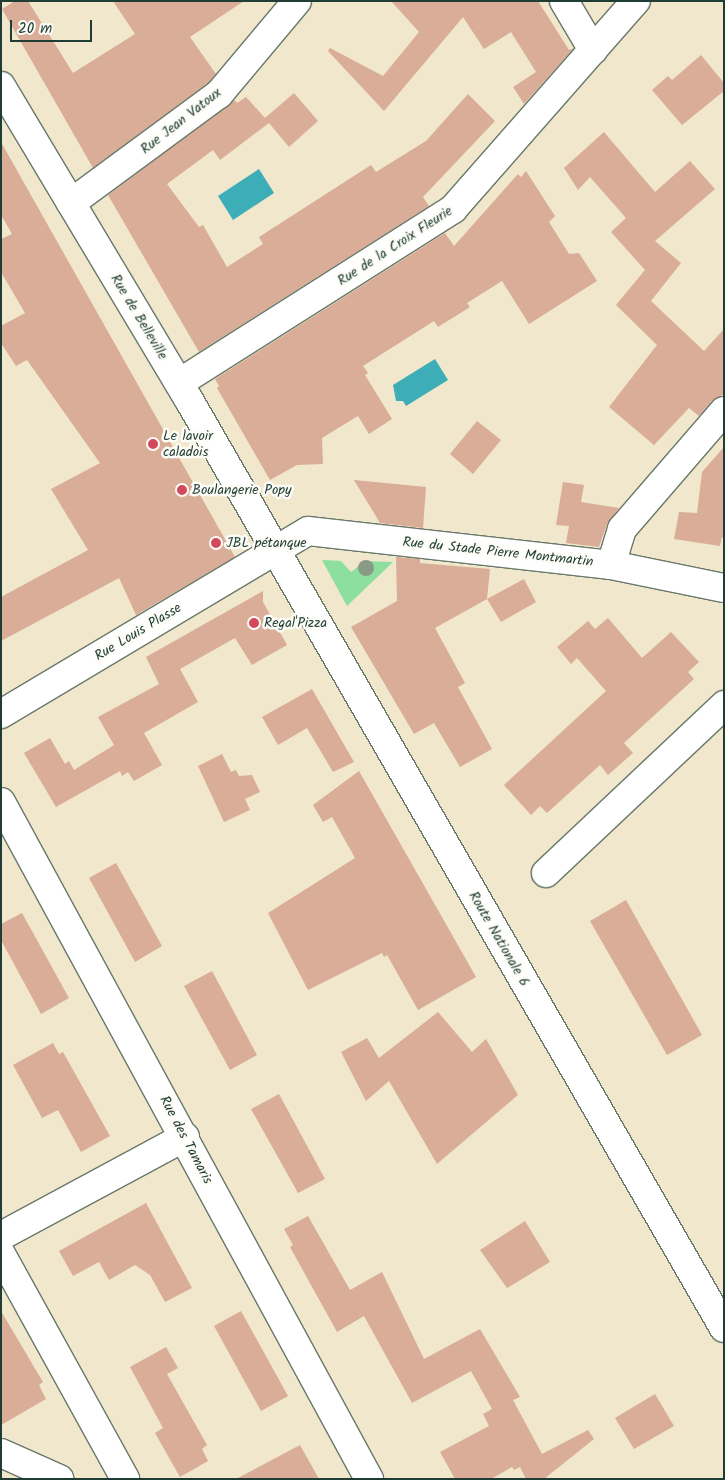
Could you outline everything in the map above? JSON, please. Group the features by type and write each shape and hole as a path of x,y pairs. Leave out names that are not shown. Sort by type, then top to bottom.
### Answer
{"street":[{"name":"Rue Jean Vatoux","path":"71,203 219,94 297,1"},
{"path":"564,1 593,50"},
{"name":"Rue de la Croix Fleurie","path":"179,383 453,209 636,1"},
{"name":"Rue de Belleville","path":"1,86 179,383 275,550"},
{"path":"611,565 622,529 724,411"},
{"name":"Rue du Stade Pierre Montmartin","path":"275,550 308,531 611,565 724,588"},
{"name":"Rue Louis Plasse","path":"1,714 275,550"},
{"name":"Route Nationale 6","path":"275,550 724,1328"},
{"path":"546,873 724,705"},
{"name":"Rue des Tamaris","path":"1,802 185,1137 369,1479"},
{"path":"1,1236 185,1137"},
{"path":"1,1254 125,1479"},
{"path":"1,1453 59,1479"}],"green space":[{"path":"322,560 341,561 351,572 365,561 393,562 347,606"}],"water":[{"path":"259,169 274,193 233,220 218,196"},
{"path":"435,359 448,380 406,406 403,401 396,401 393,385"}],"building":[{"path":"15,1 28,1 73,73 135,34 113,1 244,1 190,37 216,74 208,83 93,168 2,9"},
{"path":"391,1 538,1 569,50 574,48 524,104 513,87 536,72 511,32 484,49 463,17 384,111 328,51 330,48 383,76 419,32"},
{"path":"701,55 724,83 724,91 682,125 652,90 668,76 672,80"},
{"path":"294,93 318,121 289,147 269,123 220,160 213,150 167,184 199,227 203,225 227,267 263,244 259,237 371,165 376,172 426,141 468,94 495,121 423,197 429,206 199,352 108,195 235,100 237,103 246,97 265,118"},
{"path":"604,132 655,192 690,161 715,189 655,241 681,263 651,301 704,351 724,329 724,394 712,401 699,416 689,408 654,445 609,407 657,345 616,305 645,270 611,232 626,218 590,177 578,190 564,168"},
{"path":"1,142 235,557 136,615 119,578 1,641 1,597 88,550 51,489 100,463 27,360 16,366 1,343 1,326 25,313 1,272 1,239 12,234 1,215"},
{"path":"526,171 555,216 549,222 569,254 579,253 597,281 529,324 502,281 467,303 470,307 438,327 434,321 363,366 368,373 365,375 392,419 369,434 358,416 322,438 323,464 297,465 270,480 217,388 219,386 215,379 445,233 454,246 518,174 521,177"},
{"path":"477,421 501,440 473,474 450,454"},
{"path":"724,447 724,539 722,537 720,546 674,539 679,512 697,513 702,472"},
{"path":"354,480 426,487 423,528 380,523"},
{"path":"563,482 584,485 581,502 619,508 607,524 599,547 566,543 569,526 556,525"},
{"path":"396,557 420,559 420,563 490,569 487,599 435,628 465,683 458,687 492,749 460,767 434,723 414,734 351,627 397,601"},
{"path":"524,579 536,602 501,622 487,599"},
{"path":"263,591 263,602 287,645 252,665 235,638 180,669 198,702 144,733 162,765 134,781 128,772 122,776 120,771 56,807 24,753 50,738 65,764 69,761 74,770 114,745 98,717 159,684 146,657"},
{"path":"608,618 642,658 671,632 699,662 688,672 694,679 624,743 633,753 608,775 600,765 547,813 540,806 531,815 504,785 606,691 577,658 571,664 557,647 588,621 595,629"},
{"path":"312,689 354,762 333,772 307,728 278,745 262,717"},
{"path":"222,754 231,772 236,770 239,776 252,775 260,792 245,799 250,810 224,822 198,766"},
{"path":"359,771 476,977 418,1010 387,955 384,957 382,953 308,990 268,913 355,858 332,817 323,822 313,805"},
{"path":"116,863 162,946 135,962 89,878"},
{"path":"626,900 702,1035 667,1055 590,921"},
{"path":"22,913 69,998 41,1014 1,940 1,924"},
{"path":"212,971 257,1055 230,1070 184,986"},
{"path":"438,1012 472,1052 486,1039 518,1095 437,1164 389,1081 366,1101 341,1052 367,1038 379,1058"},
{"path":"53,1043 59,1054 63,1052 110,1136 81,1152 58,1110 42,1118 13,1065"},
{"path":"279,1094 325,1179 298,1193 251,1109"},
{"path":"146,1203 192,1288 165,1302 150,1275 135,1265 109,1280 99,1262 73,1276 59,1251"},
{"path":"308,1216 350,1290 382,1272 424,1359 480,1329 520,1397 513,1400 542,1454 588,1430 594,1439 544,1479 526,1479 520,1467 514,1470 512,1467 491,1479 455,1479 440,1452 489,1426 483,1414 492,1409 471,1371 412,1403 364,1316 337,1332 290,1247 293,1245 284,1229"},
{"path":"525,1221 550,1262 507,1288 480,1250"},
{"path":"1,1311 43,1382 39,1385 46,1399 1,1425"},
{"path":"241,1311 288,1396 261,1411 214,1326"},
{"path":"166,1347 178,1368 167,1374 207,1445 202,1449 208,1461 180,1477 155,1433 163,1428 130,1367"},
{"path":"655,1394 674,1426 634,1449 615,1418"},
{"path":"300,1445 319,1479 236,1479"}],"place":[{"name":"Le lavoir caladois","path":"153,444"},
{"name":"Boulangerie Popy","path":"182,490"},
{"name":"JBL pétanque","path":"216,543"},
{"name":"Regal'Pizza","path":"254,623"}]}
